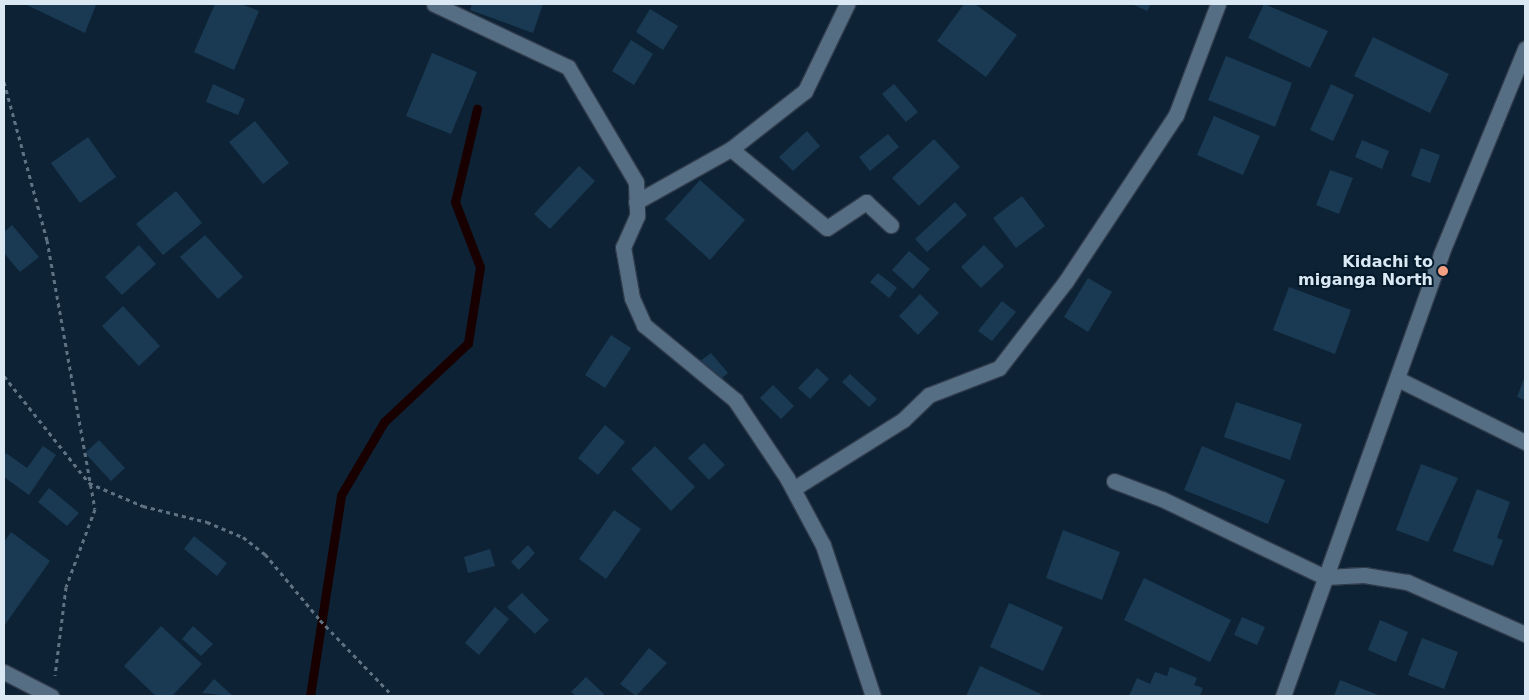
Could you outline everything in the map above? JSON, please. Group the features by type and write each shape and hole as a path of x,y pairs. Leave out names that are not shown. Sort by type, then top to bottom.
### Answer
{"street":[{"path":"434,4 568,67 636,182 637,216 623,247 632,298 644,325 735,400 793,489 834,573 873,696"},
{"path":"636,202 731,149 805,92 847,4"},
{"path":"793,489 903,420 929,395 999,368 1066,281 1176,115 1218,4"},
{"path":"1284,696 1325,576 1400,380 1441,254 1524,57"},
{"path":"731,149 827,228 866,202 891,225"},
{"path":"1400,380 1525,442"},
{"path":"1114,481 1162,499 1325,576 1364,576 1407,582 1525,634"},
{"path":"4,672 54,690"}],"path":[{"path":"4,82 47,240 95,509 66,587 54,690"},
{"path":"4,376 90,483 143,506 207,522 252,543 393,696"}],"building":[{"path":"25,4 93,4 96,5 85,33"},
{"path":"215,4 241,4 259,11 234,70 194,52"},
{"path":"472,4 543,4 533,33 470,10"},
{"path":"964,4 975,4 1017,35 986,77 937,41"},
{"path":"1132,4 1151,4 1147,11"},
{"path":"1264,4 1328,31 1310,68 1248,38"},
{"path":"650,9 678,26 663,50 636,32"},
{"path":"1373,37 1449,74 1430,113 1354,76"},
{"path":"631,40 653,54 634,85 612,71"},
{"path":"432,53 477,72 451,134 406,116"},
{"path":"1226,56 1292,83 1275,127 1208,100"},
{"path":"213,84 245,99 238,115 206,102"},
{"path":"894,84 918,112 906,122 882,94"},
{"path":"1331,84 1354,95 1333,141 1310,130"},
{"path":"1214,116 1260,136 1243,175 1197,155"},
{"path":"255,121 289,163 263,184 229,142"},
{"path":"807,131 820,146 793,171 779,157"},
{"path":"888,134 899,147 870,171 859,157"},
{"path":"88,137 116,177 80,203 51,163"},
{"path":"934,139 960,167 919,206 892,178"},
{"path":"1362,140 1389,151 1382,169 1355,157"},
{"path":"1421,148 1440,155 1430,183 1411,176"},
{"path":"579,166 595,181 550,229 534,214"},
{"path":"1330,170 1353,178 1339,214 1316,205"},
{"path":"700,180 745,220 710,260 665,219"},
{"path":"176,191 202,223 163,255 136,224"},
{"path":"1022,196 1045,226 1016,248 993,218"},
{"path":"955,202 967,215 927,252 915,239"},
{"path":"12,225 39,257 20,272 4,253 4,232"},
{"path":"205,235 243,277 218,299 180,257"},
{"path":"139,245 156,264 122,295 105,277"},
{"path":"984,245 1004,266 981,288 961,267"},
{"path":"909,251 930,269 913,289 892,270"},
{"path":"878,273 897,288 889,298 870,282"},
{"path":"1088,278 1112,292 1088,332 1064,317"},
{"path":"1289,287 1351,310 1335,354 1273,330"},
{"path":"920,294 939,313 918,335 899,316"},
{"path":"1002,301 1016,312 992,341 978,331"},
{"path":"123,306 160,346 139,366 102,326"},
{"path":"611,335 631,348 605,388 585,375"},
{"path":"711,353 728,373 717,382 700,361"},
{"path":"817,368 829,379 810,399 798,388"},
{"path":"850,374 877,399 869,407 842,382"},
{"path":"1525,376 1525,400 1517,397"},
{"path":"773,385 794,406 781,419 760,398"},
{"path":"1236,402 1302,424 1290,460 1224,437"},
{"path":"605,425 625,442 598,475 578,458"},
{"path":"99,440 125,468 111,481 85,453"},
{"path":"704,443 725,465 709,480 688,458"},
{"path":"43,446 56,455 29,495 4,477 4,456 6,453 27,468"},
{"path":"655,446 695,487 671,511 631,469"},
{"path":"1202,446 1285,480 1268,524 1184,490"},
{"path":"1421,464 1458,478 1428,542 1396,530"},
{"path":"49,488 79,513 67,526 38,502"},
{"path":"1477,489 1510,502 1497,538 1503,540 1493,566 1453,551"},
{"path":"614,510 641,529 606,579 579,559"},
{"path":"1063,530 1120,552 1102,600 1046,578"},
{"path":"11,532 50,561 4,626 4,542"},
{"path":"194,536 227,563 217,576 184,549"},
{"path":"528,545 535,553 519,570 511,562"},
{"path":"490,549 495,566 468,573 464,557"},
{"path":"1144,578 1231,620 1210,662 1124,620"},
{"path":"522,593 549,620 535,634 507,607"},
{"path":"1009,603 1063,627 1043,671 990,647"},
{"path":"495,607 509,619 479,655 465,643"},
{"path":"1242,617 1265,627 1257,645 1234,635"},
{"path":"1380,620 1408,632 1396,662 1368,650"},
{"path":"161,626 202,664 172,696 156,696 124,666"},
{"path":"193,626 213,644 201,656 182,639"},
{"path":"1422,638 1458,652 1444,689 1408,675"},
{"path":"649,648 667,663 636,696 620,684"},
{"path":"980,666 1041,694 1040,696 966,696"},
{"path":"1170,667 1197,678 1194,685 1203,688 1200,696 1129,696 1137,678 1150,684 1155,672 1167,676"},
{"path":"586,677 604,694 602,696 576,696 571,692"},
{"path":"214,679 233,696 202,693"},
{"path":"1340,680 1378,695 1334,696"}],"waterway":[{"path":"310,696 341,495 384,422 468,343 480,267 455,202 477,109"}],"place":[{"name":"Kidachi to miganga North","path":"1443,271"}]}
